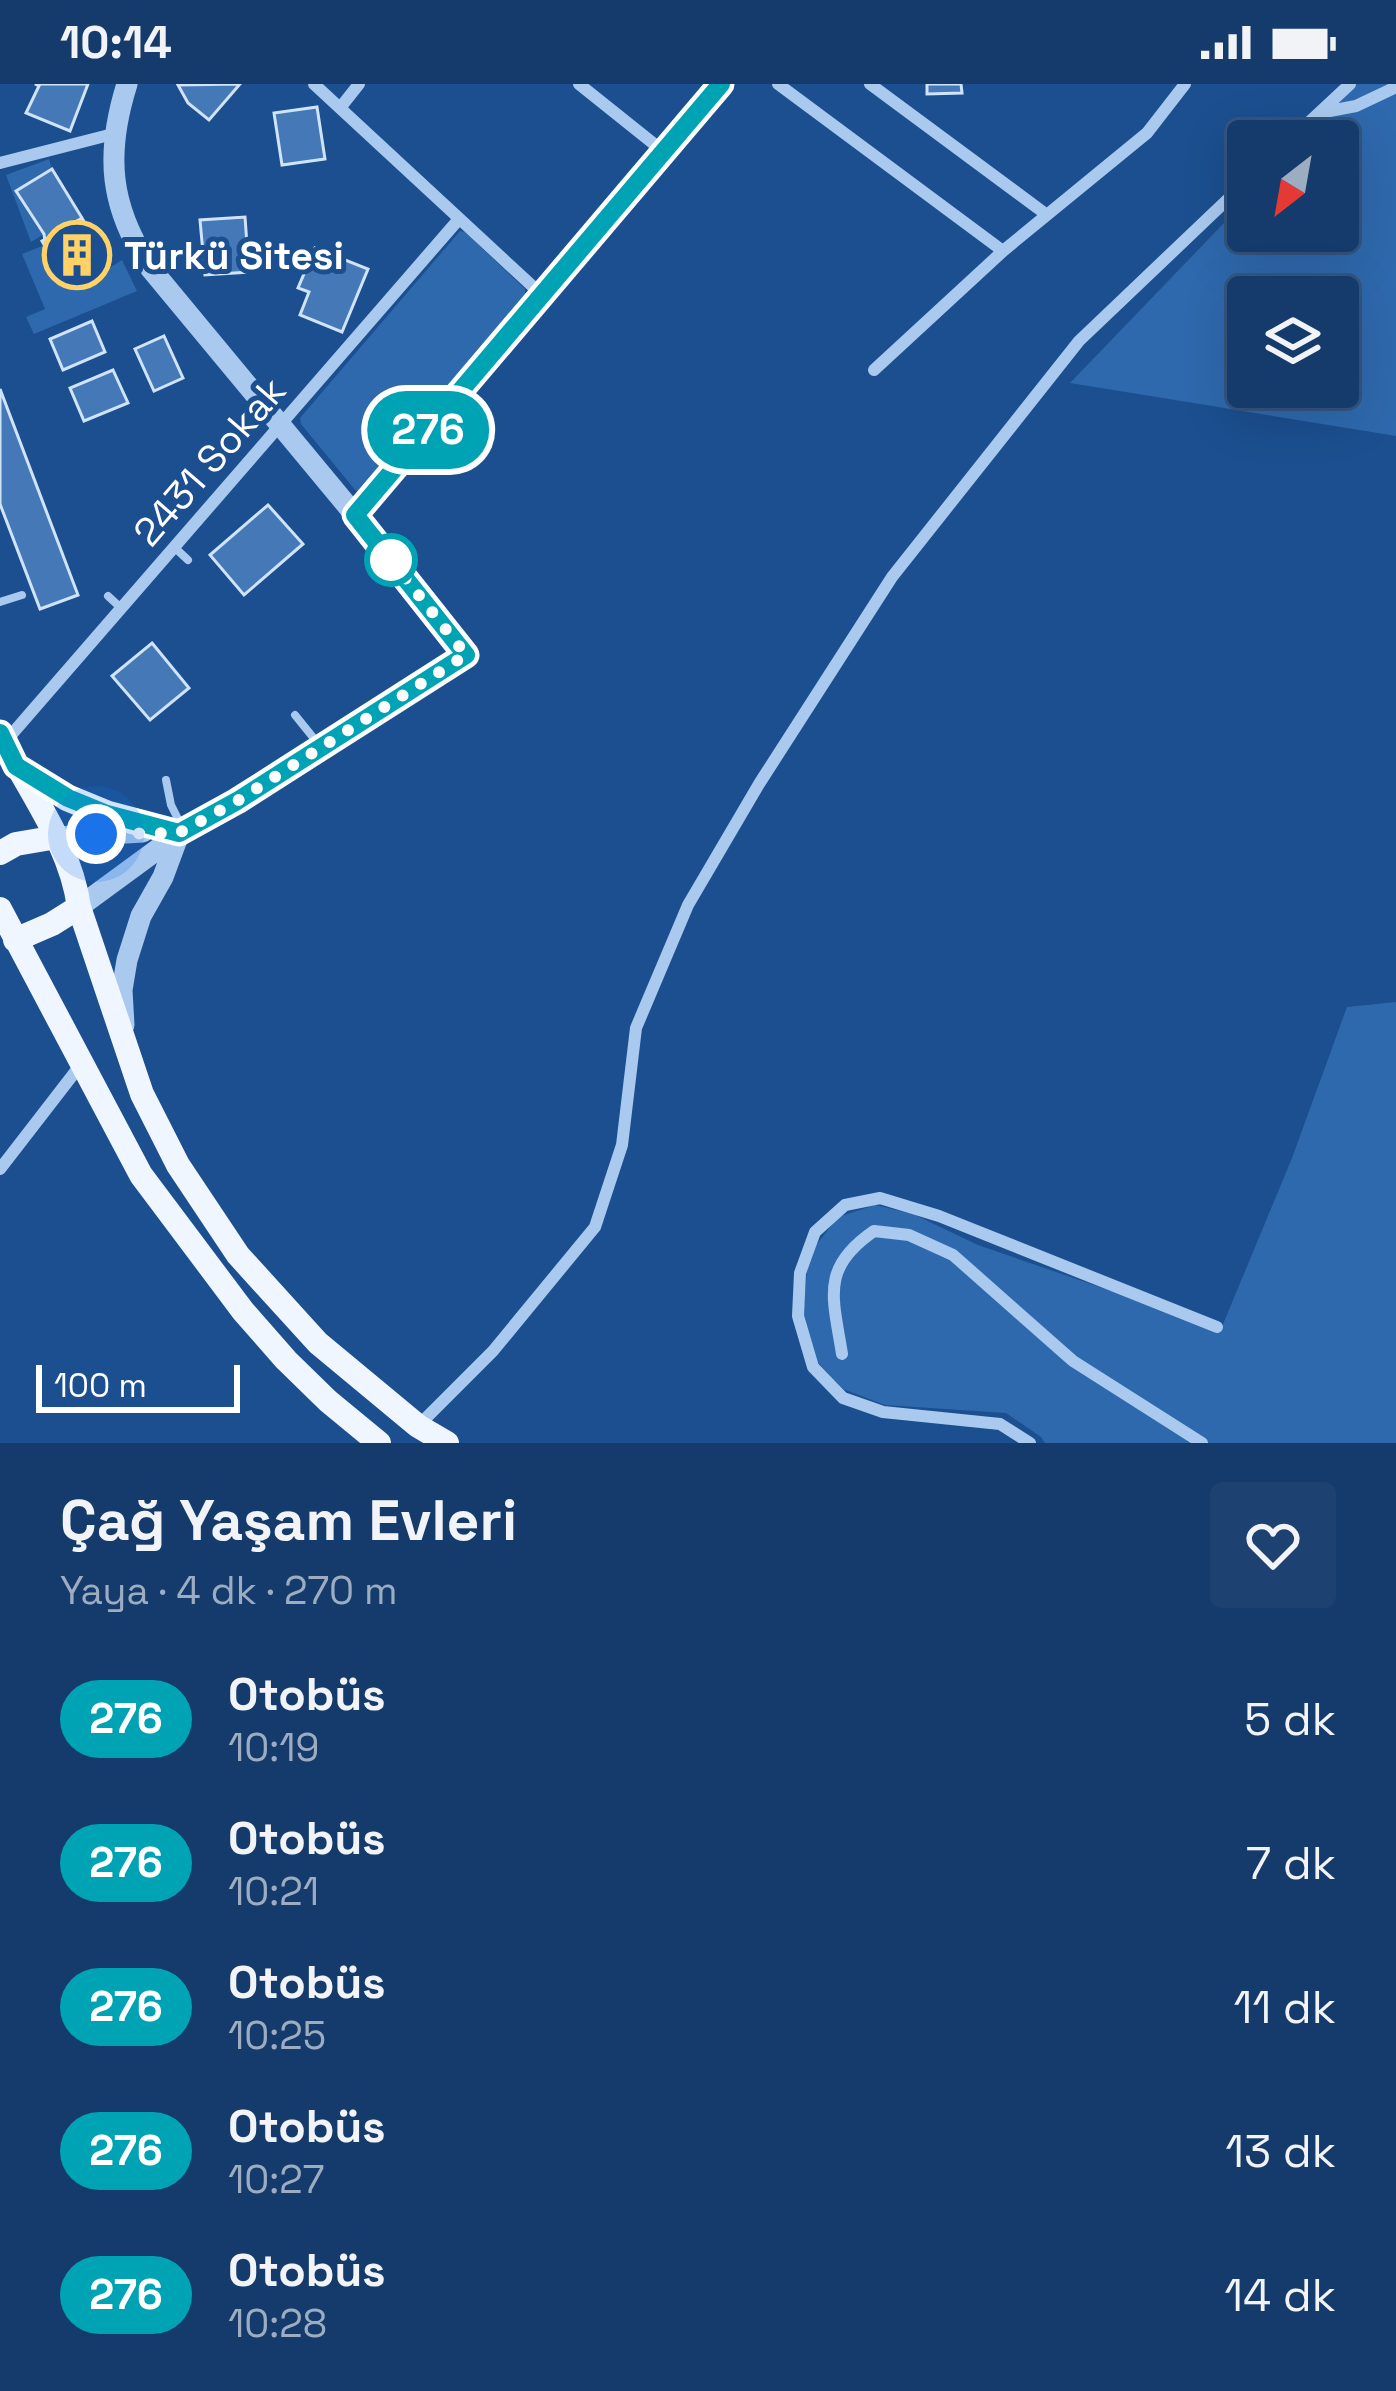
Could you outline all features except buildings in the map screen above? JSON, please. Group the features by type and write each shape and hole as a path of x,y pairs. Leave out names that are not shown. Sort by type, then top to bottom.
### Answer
{"main road":[{"path":"7,747 75,878 79,907 142,1094 178,1165 238,1255 318,1343 418,1426 447,1443"},
{"path":"0,853 16,844 57,837"},
{"path":"7,942 79,907"},
{"path":"0,909 7,942 82,1063 141,1175 243,1311 314,1388 379,1443"}],"street":[{"path":"79,907 182,832 466,655 136,247 116,193 112,162 113,134 127,84"},
{"path":"314,84 543,296"},
{"path":"340,108 359,84"},
{"path":"579,84 664,152"},
{"path":"355,515 721,84"},
{"path":"778,84 1003,251"},
{"path":"870,84 1047,214"},
{"path":"874,370 1003,251 1147,133 1185,84"},
{"path":"1312,120 1350,84"},
{"path":"1319,113 1356,106 1396,87"},
{"path":"0,163 113,134"},
{"path":"418,1426 493,1351 595,1227 622,1145 637,1028 688,905 759,784 892,577 1079,341 1227,200"},
{"name":"2431 Sokak","path":"7,747 121,608 459,219"},
{"path":"7,747 68,798 107,814 182,832"},
{"path":"57,837 182,832"},
{"path":"126,1042 122,990 127,960 141,916 182,832"},
{"path":"0,1169 82,1063"},
{"path":"1030,1443 1000,1424 883,1412 842,1397 813,1367 798,1316 800,1273 814,1232 845,1205 880,1198 940,1216 1217,1327"},
{"path":"842,1354 832,1296 837,1270 852,1246 874,1231 909,1235 953,1255 1073,1361 1202,1443"}],"lane":[{"path":"174,547 188,560"},
{"path":"0,602 22,595"},
{"path":"108,596 121,608"},
{"path":"295,715 321,748"},
{"path":"166,780 182,832"}],"shaded area":[{"path":"1352,84 1396,84 1396,436 1070,383 1227,220 1227,252 1359,252 1359,120 1320,120"},
{"path":"49,159 52,169 17,191 44,234 31,242 6,175"},
{"path":"460,231 525,294 356,491 300,418"},
{"path":"45,245 69,275 75,272 82,285 122,260 137,291 34,334 26,317 45,309 22,254"},
{"path":"1396,1002 1396,1443 1045,1443 1006,1413 885,1405 843,1389 817,1362 803,1316 807,1271 817,1244 838,1217 875,1205 913,1214 978,1245 1221,1329 1292,1158 1347,1007"}],"bus line":[{"name":"276","path":"0,733 16,766 68,798 179,833 466,655 355,515 721,84"}],"place":[{"name":"Türkü Sitesi","path":"77,255"}],"route":[{"path":"96,834 179,833 466,655 391,560"}]}
